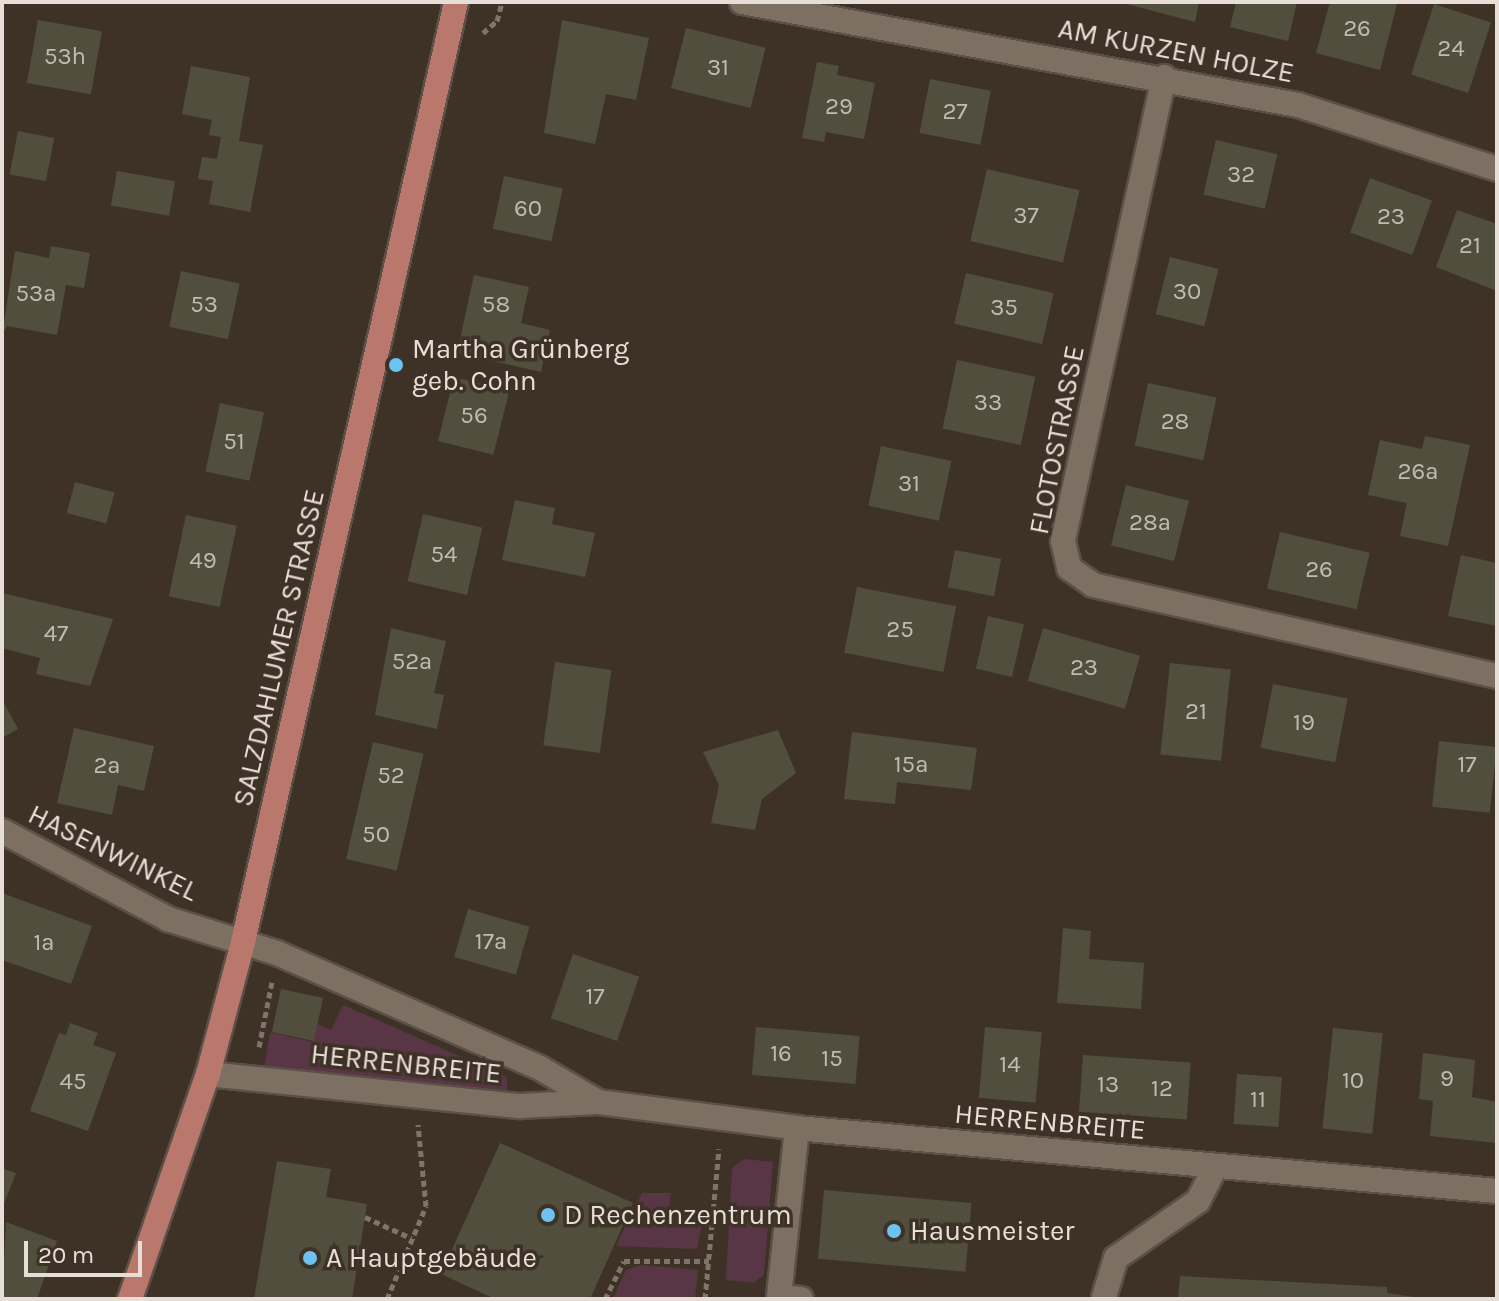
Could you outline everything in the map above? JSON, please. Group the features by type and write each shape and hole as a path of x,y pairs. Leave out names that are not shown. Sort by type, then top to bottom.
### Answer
{"main road":[{"name":"SALZDAHLUMER STRASSE","path":"130,1299 208,1074 243,942 456,2"}],"street":[{"name":"AM KURZEN HOLZE","path":"742,2 1164,77 1384,128 1497,169"},
{"name":"FLOTOSTRASSE","path":"1164,77 1063,541 1069,568 1093,585 1497,676"},
{"name":"HASENWINKEL","path":"2,831 168,919 243,942"},
{"name":"HERRENBREITE","path":"243,942 540,1068 598,1102"},
{"name":"HERRENBREITE","path":"208,1074 520,1106 598,1102 797,1128 1497,1191"},
{"path":"797,1128 779,1297 801,1299"},
{"path":"1104,1297 1116,1258 1198,1201 1215,1168"}],"path":[{"path":"705,1299 722,1120"},
{"path":"387,1299 426,1206 419,1159"},
{"path":"365,1217 411,1238"},
{"path":"605,1299 624,1261 709,1261"}],"shaded area":[{"path":"343,1005 507,1077 507,1090 263,1075 270,1032 312,1042 317,1024 331,1030"},
{"path":"744,1159 773,1162 764,1274 754,1283 726,1280 732,1168"},
{"path":"642,1193 671,1193 669,1207 704,1213 697,1249 616,1246"},
{"path":"641,1265 698,1270 695,1299 613,1299 626,1270"}],"building":[{"path":"1119,2 1199,2 1195,22"},
{"path":"1236,2 1297,2 1288,41 1230,27"},
{"path":"1330,2 1397,4 1380,70 1316,53"},
{"path":"1434,4 1491,23 1468,93 1411,74"},
{"path":"38,20 102,31 91,94 27,83"},
{"path":"562,20 649,38 636,100 606,94 595,144 544,133"},
{"path":"686,28 766,48 751,108 671,88"},
{"path":"817,62 839,66 837,75 875,83 864,139 826,132 824,142 802,138"},
{"path":"191,66 250,77 239,141 263,145 250,212 209,204 213,181 198,179 202,157 217,159 221,137 209,135 212,120 182,114"},
{"path":"930,79 991,91 980,145 920,133"},
{"path":"18,131 54,138 46,181 10,174"},
{"path":"1216,140 1277,154 1265,209 1203,195"},
{"path":"987,169 1080,190 1063,262 970,241"},
{"path":"117,171 175,181 169,216 111,205"},
{"path":"504,176 563,188 551,241 493,229"},
{"path":"1370,178 1432,201 1412,255 1350,233"},
{"path":"1457,210 1497,224 1497,291 1436,267"},
{"path":"51,246 90,253 84,288 66,285 57,335 7,326 2,335 15,251 49,258"},
{"path":"1170,257 1219,269 1204,326 1156,314"},
{"path":"181,271 240,283 228,339 169,327"},
{"path":"966,273 1054,293 1042,344 954,324"},
{"path":"474,275 529,287 521,323 550,330 541,372 457,353"},
{"path":"957,360 1035,377 1021,445 942,428"},
{"path":"454,377 509,391 493,455 438,441"},
{"path":"1148,383 1216,398 1203,460 1135,446"},
{"path":"220,403 264,412 249,481 205,471"},
{"path":"1425,436 1470,445 1448,546 1400,536 1407,503 1368,495 1380,440 1422,449"},
{"path":"881,446 951,461 939,521 868,506"},
{"path":"75,482 115,493 106,524 67,513"},
{"path":"1126,485 1189,501 1174,561 1111,545"},
{"path":"515,500 555,508 552,524 595,533 585,577 502,560"},
{"path":"423,514 482,528 467,595 407,581"},
{"path":"186,515 237,526 220,607 169,596"},
{"path":"1280,532 1370,553 1357,609 1267,589"},
{"path":"955,550 1001,559 994,596 948,587"},
{"path":"1461,555 1497,563 1497,626 1448,616"},
{"path":"857,587 956,606 943,672 844,653"},
{"path":"2,593 113,619 90,686 36,674 40,658 2,648"},
{"path":"988,616 1024,624 1012,677 976,669"},
{"path":"391,628 446,641 434,693 444,695 437,729 375,715"},
{"path":"1043,628 1140,656 1125,709 1028,681"},
{"path":"555,662 611,670 600,753 543,745"},
{"path":"1170,663 1231,669 1221,761 1160,754"},
{"path":"1273,684 1348,699 1335,762 1261,748"},
{"path":"2,699 18,729 2,738"},
{"path":"74,728 154,746 144,791 118,785 112,815 57,803"},
{"path":"778,730 796,773 762,799 755,830 711,823 719,785 703,752"},
{"path":"852,732 977,748 971,790 897,782 895,804 844,799"},
{"path":"1439,741 1497,747 1490,813 1432,807"},
{"path":"373,742 424,754 397,871 346,859"},
{"path":"2,893 92,926 71,984 2,960"},
{"path":"468,909 530,927 516,975 454,957"},
{"path":"1063,928 1091,931 1089,959 1144,963 1141,1009 1057,1003"},
{"path":"573,954 639,977 617,1041 551,1018"},
{"path":"281,989 323,998 314,1041 272,1032"},
{"path":"70,1023 98,1033 93,1045 116,1053 88,1131 30,1111 59,1033 66,1035"},
{"path":"756,1027 860,1036 855,1084 752,1075"},
{"path":"985,1027 1042,1032 1036,1103 979,1098"},
{"path":"1333,1028 1383,1033 1372,1134 1322,1128"},
{"path":"1423,1053 1475,1060 1472,1097 1497,1102 1497,1143 1430,1136 1433,1101 1419,1099"},
{"path":"1083,1055 1191,1063 1187,1119 1079,1112"},
{"path":"1237,1074 1282,1077 1278,1127 1234,1124"},
{"name":"D Rechenzentrum","path":"500,1143 633,1203 590,1299 495,1299 441,1274"},
{"name":"A Hauptgebäude","path":"277,1161 331,1169 326,1197 367,1204 352,1299 254,1299"},
{"path":"2,1168 16,1173 2,1209"},
{"name":"Hausmeister","path":"824,1190 971,1203 965,1272 818,1259"},
{"path":"6,1222 57,1241 37,1299 2,1299"},
{"path":"1180,1276 1387,1287 1387,1293 1428,1299 1178,1299"}],"place":[{"name":"Martha Grünberg geb. Cohn","path":"396,365"},
{"name":"D Rechenzentrum","path":"548,1215"},
{"name":"Hausmeister","path":"894,1231"},
{"name":"A Hauptgebäude","path":"310,1258"}]}
